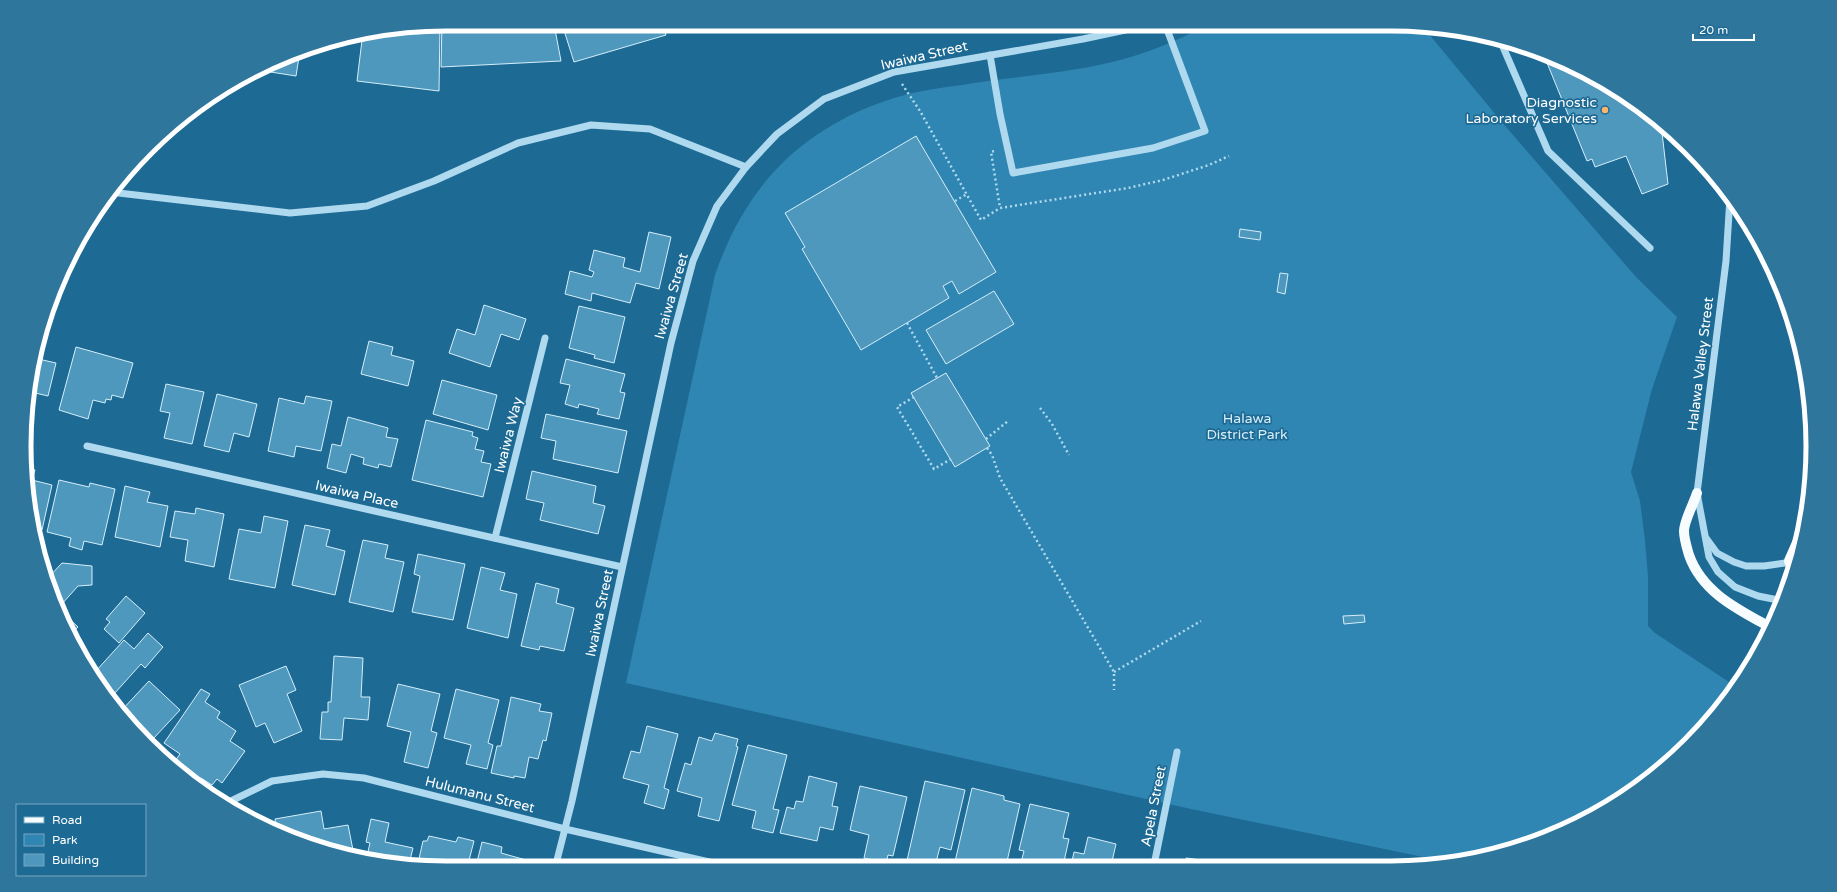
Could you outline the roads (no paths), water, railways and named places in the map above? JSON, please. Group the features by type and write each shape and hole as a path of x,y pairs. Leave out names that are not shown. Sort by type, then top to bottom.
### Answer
{"main road":[{"path":"1697,493 1684,530 1692,562 1705,583 1722,600 1765,624"}],"street":[{"name":"Iwaiwa Street","path":"558,861 671,343 693,261 717,206 746,168 777,134 824,100 894,72 1121,31"},
{"path":"990,54 1012,173 1153,148 1205,131 1168,31"},
{"path":"1503,46 1548,151 1650,248"},
{"path":"117,193 290,213 367,206 434,181 518,143 591,125 650,129 746,168"},
{"name":"Halawa Valley Street","path":"1729,206 1726,261 1697,493 1708,557 1718,572 1735,587 1758,596 1776,600"},
{"name":"Iwaiwa Way","path":"495,538 545,338"},
{"name":"Iwaiwa Place","path":"87,446 622,567"},
{"name":"Halawa Valley Street","path":"1704,535 1717,553 1734,562 1746,566 1764,566 1789,562"},
{"name":"Apela Street","path":"1155,861 1177,752"},
{"name":"Hulumanu Street","path":"232,801 272,781 323,774 364,778 565,829 705,861"}],"place":[{"name":"Diagnostic Laboratory Services","path":"1605,110"}],"park label":[{"name":"Halawa District Park","path":"1247,426"}]}
